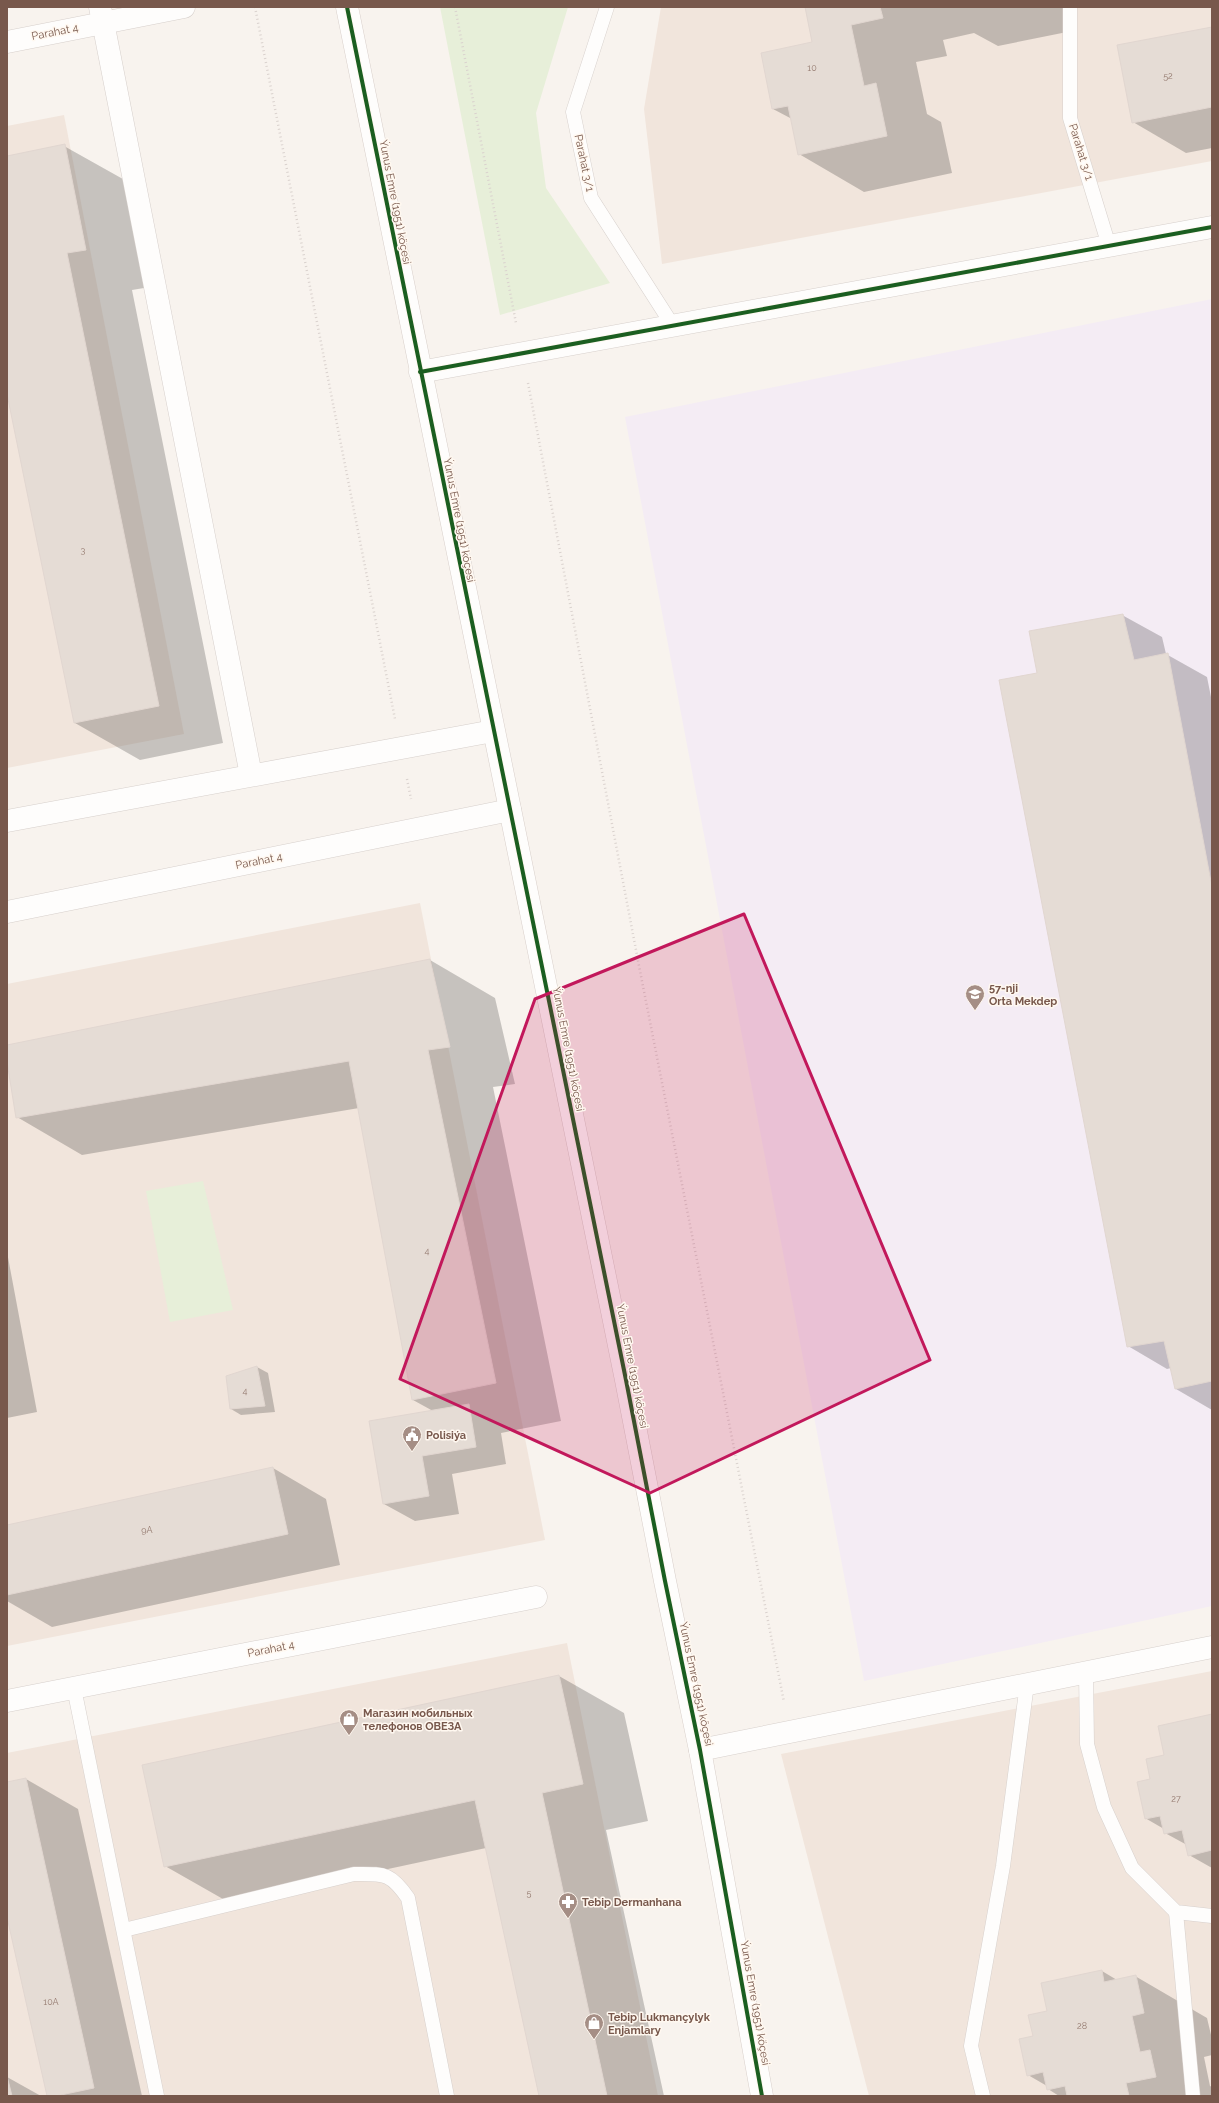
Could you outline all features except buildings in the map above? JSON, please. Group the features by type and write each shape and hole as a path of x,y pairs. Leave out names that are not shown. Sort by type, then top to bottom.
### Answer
{"street":[{"name":"Parahat 4","path":"7,42 102,15 184,7"},
{"name":"Ýunus Emre (1951) köçesi","path":"347,7 510,810 664,1581 700,1750 762,2096"},
{"path":"102,15 251,775"},
{"path":"420,372 1212,227"},
{"path":"7,820 493,730"},
{"name":"Parahat 4","path":"7,912 510,810"},
{"name":"Parahat 4","path":"7,1701 536,1598"},
{"path":"700,1750 1212,1647"}],"lane":[{"name":"Parahat 3/1","path":"607,7 573,112 591,198 673,326"},
{"name":"Parahat 3/1","path":"1070,7 1070,118 1109,246"},
{"path":"1086,1672 1087,1744 1104,1807 1132,1868 1176,1912 1212,1916"},
{"path":"983,2096 971,2046 1004,1866 1027,1684"},
{"path":"74,1688 158,2096"},
{"path":"124,1930 354,1874 380,1874 396,1881 408,1898 447,2096"},
{"path":"1176,1912 1193,2096"}],"path":[{"path":"255,7 417,829"},
{"path":"455,7 640,971 789,1732"}],"highlighted area":[{"path":"744,914 930,1360 650,1493 400,1379 535,999"}],"shaded area":[{"path":"661,7 1212,7 1212,161 662,264 644,109"},
{"path":"64,115 184,734 7,768 7,126"},
{"name":"57-nji Orta Mekdep","path":"1212,299 1212,1606 864,1681 625,417"},
{"path":"420,903 545,1540 7,1646 7,984"},
{"path":"567,1643 658,2096 7,2096 7,1753"},
{"path":"1212,1671 1212,2096 869,2096 781,1754"}],"green space":[{"path":"440,7 568,7 536,113 546,188 610,283 500,315"},
{"path":"203,1181 233,1310 170,1322 146,1191"}],"cycle path":[{"path":"347,7 700,1750 762,2096"},
{"path":"420,372 1212,227"}],"place":[{"name":"57-nji Orta Mekdep","path":"975,1011"},
{"name":"Polisiýa","path":"412,1452"},
{"name":"Магазин мобильных телефонов ОВЕЗА","path":"349,1736"},
{"name":"Tebip Dermanhana","path":"568,1919"},
{"name":"Tebip Lukmançylyk Enjamlary","path":"594,2040"}]}
